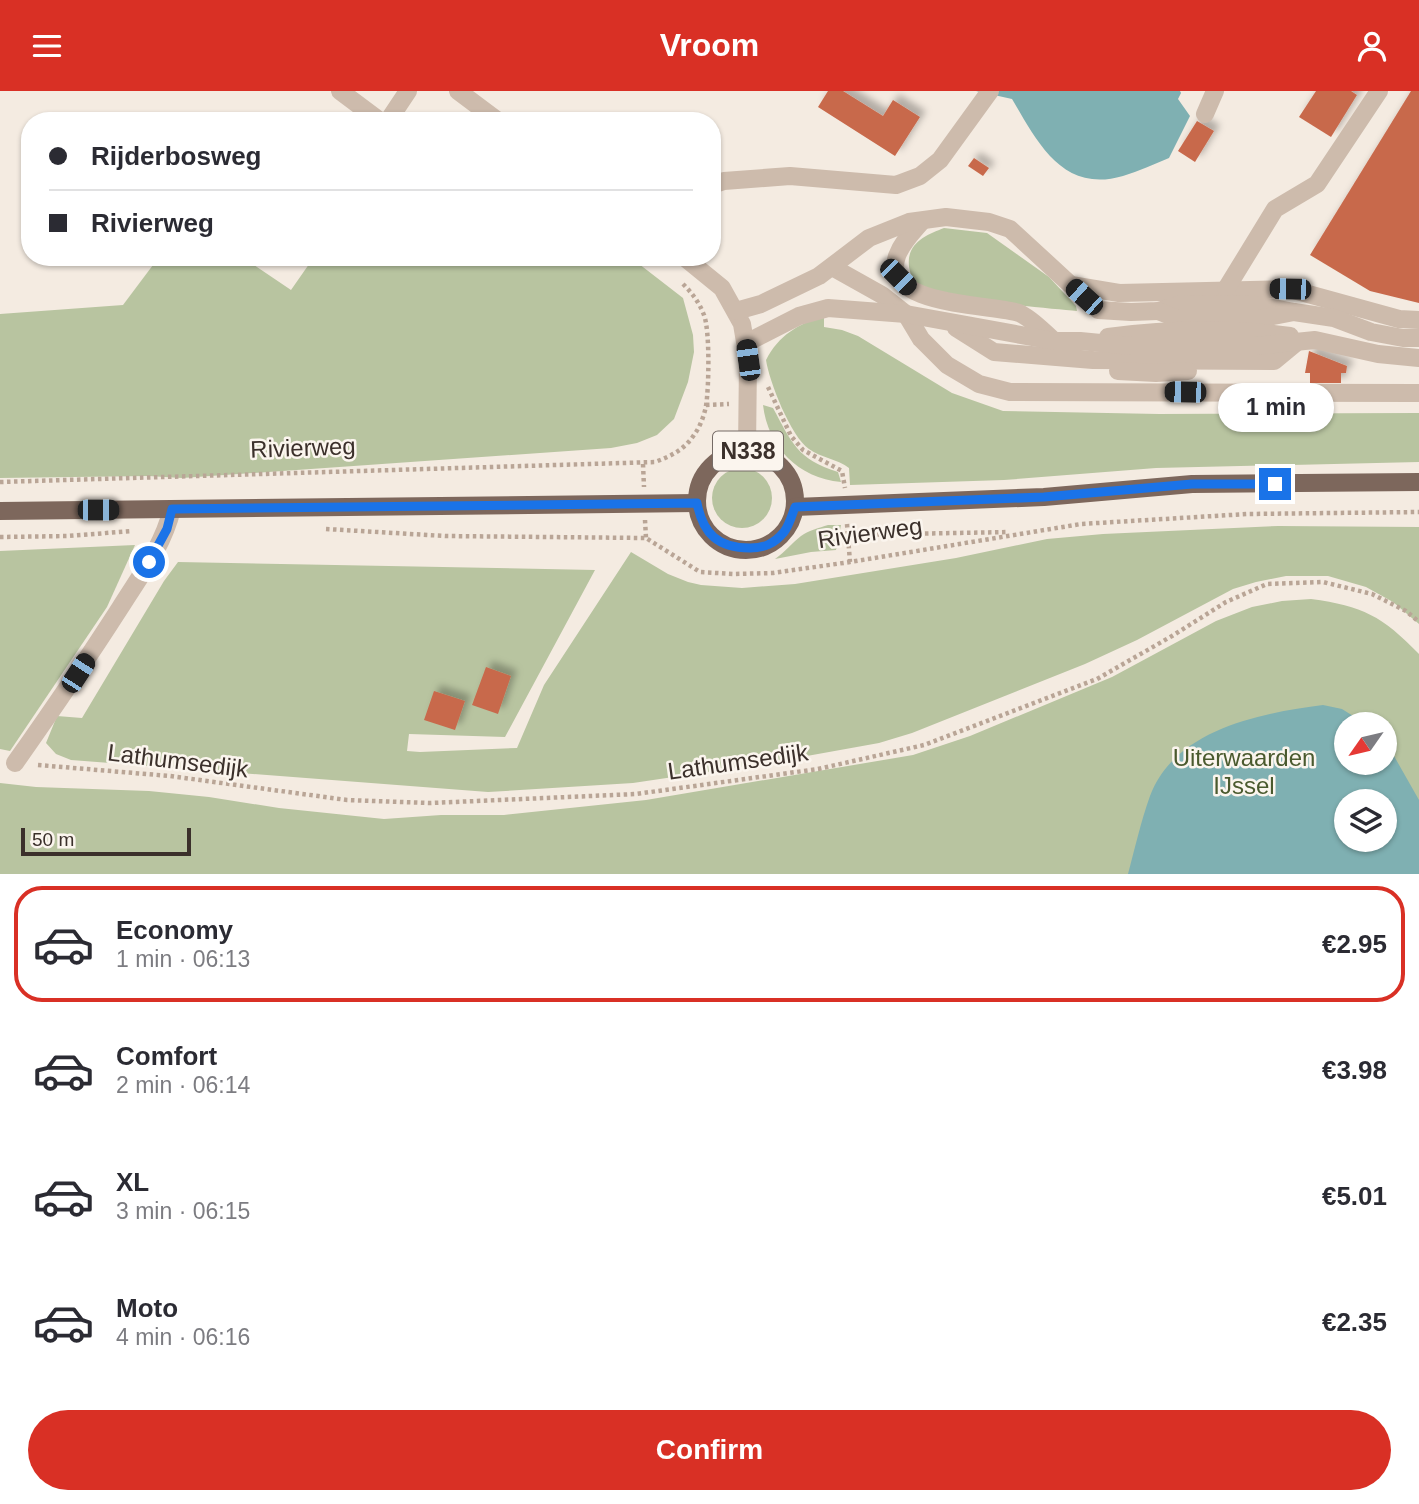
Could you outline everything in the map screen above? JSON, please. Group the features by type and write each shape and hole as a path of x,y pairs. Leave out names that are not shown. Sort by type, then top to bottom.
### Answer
{"main road":[{"name":"N338","path":"747,450 770,457 788,474 794,489 795,507 786,530 774,542 762,548 732,548 713,537 707,530 697,503 700,484 710,468 724,457 747,450"},
{"name":"Rivierweg","path":"795,507 1019,498 1192,484 1419,482"},
{"name":"N338","path":"0,511 697,503"}],"street":[{"path":"340,91 368,112"},
{"path":"394,112 408,91"},
{"path":"458,91 486,112"},
{"path":"1205,114 1214,91"},
{"path":"1226,289 1275,209 1317,184 1379,91"},
{"path":"721,182 790,176 896,185 920,176 940,160 988,94"},
{"path":"736,311 761,304 819,277 869,238 909,222 946,218 989,222 1010,229 1098,310 1158,311 1181,305 1257,305 1335,318 1371,332 1419,338"},
{"path":"922,221 903,243 895,259 898,277 915,293 959,304 1021,314 1054,341"},
{"path":"695,266 722,288 736,311 747,352 747,450"},
{"path":"832,267 882,295 906,314 921,339 947,365 979,384 1010,392 1419,393"},
{"path":"1071,285 1119,293 1290,289 1327,297 1399,319 1419,320"},
{"path":"747,352 799,316 828,308 906,314 1054,341 1080,341 1132,334 1256,331 1378,354 1419,358"},
{"path":"947,323 993,352 1093,360 1274,361 1306,341"},
{"path":"15,763 86,662 151,560 167,529 172,509"}],"path":[{"name":"Rivierweg","path":"0,482 655,462 676,454 693,437 703,419 706,405 708,334 705,317 695,296 678,279"},
{"path":"747,352 760,372 791,436 803,450 842,471 845,477 850,562"},
{"name":"Rivierweg","path":"314,529 445,535 646,538 700,572 734,574 773,573 850,562 1081,524 1247,514 1419,512"},
{"path":"0,537 68,537 167,529"},
{"path":"848,535 1020,532"},
{"name":"Lathumsedijk","path":"15,763 144,773 347,800 431,803 636,794 818,769 924,745 1097,679 1226,602 1267,584 1323,582 1372,594 1406,611 1419,621"}],"green space":[{"path":"944,228 987,233 1049,277 1076,306 1077,311 969,299 929,289 917,283 909,268 911,252 922,239"},
{"path":"152,266 255,266 291,290 308,266 642,266 683,298 693,335 694,352 688,382 674,419 657,435 637,443 611,448 182,478 0,478 0,314 123,305"},
{"path":"824,316 824,327 858,336 952,393 1003,411 1159,414 1419,413 1419,462 1156,468 1004,480 850,485 849,468 809,449 795,433 776,394 766,360 783,337"},
{"path":"763,405 773,408 785,431 804,455 838,472 841,482 811,474 788,458 771,434"},
{"path":"742,468 759,473 767,481 772,498 767,515 759,523 742,528 725,523 717,515 712,498 717,481 725,473"},
{"path":"828,525 841,525 836,550 775,559 804,534"},
{"path":"1278,526 1419,527 1419,624 1393,602 1366,587 1328,576 1286,576 1256,582 1233,589 1085,664 912,733 879,743 768,763 633,783 488,792 71,760 56,754 46,743 57,716 82,718 178,562 595,570 505,737 409,734 407,751 420,752 517,748 544,685 631,552 668,574 688,582 742,588 795,584 956,558 1047,539"},
{"path":"135,545 107,607 10,751 0,749 0,551"},
{"name":"Uiterwaarden IJssel","path":"1311,599 1345,605 1382,622 1419,654 1419,874 0,874 0,783 149,791 384,819 504,815 646,800 913,755 970,736 1112,677 1216,621 1252,607"}],"water":[{"path":"976,91 1180,91 1178,99 1190,116 1169,158 1123,176 1102,180 1068,171 1054,160 1042,147 1012,99"},
{"path":"1323,705 1347,712 1334,712 1334,775 1397,775 1397,761 1419,800 1419,874 1128,874 1150,796 1162,773 1179,755 1199,740 1223,728 1273,713"}],"building":[{"path":"828,91 843,91 883,116 893,100 920,117 895,156 818,107"},
{"path":"1316,91 1351,91 1357,95 1331,137 1299,117"},
{"path":"1411,91 1419,91 1419,303 1370,291 1310,255"},
{"path":"1197,121 1214,131 1195,162 1178,151"},
{"path":"974,158 989,168 983,176 968,166"},
{"path":"1309,351 1347,366 1346,373 1341,373 1341,383 1310,383 1310,373 1305,373"},
{"path":"486,667 511,676 498,714 472,705"},
{"path":"434,691 465,701 455,730 424,720"}],"route":[{"path":"149,562 167,529 172,509 697,503 700,517 713,537 732,548 762,548 774,542 786,530 795,507 1044,497 1192,484 1275,484"}]}
